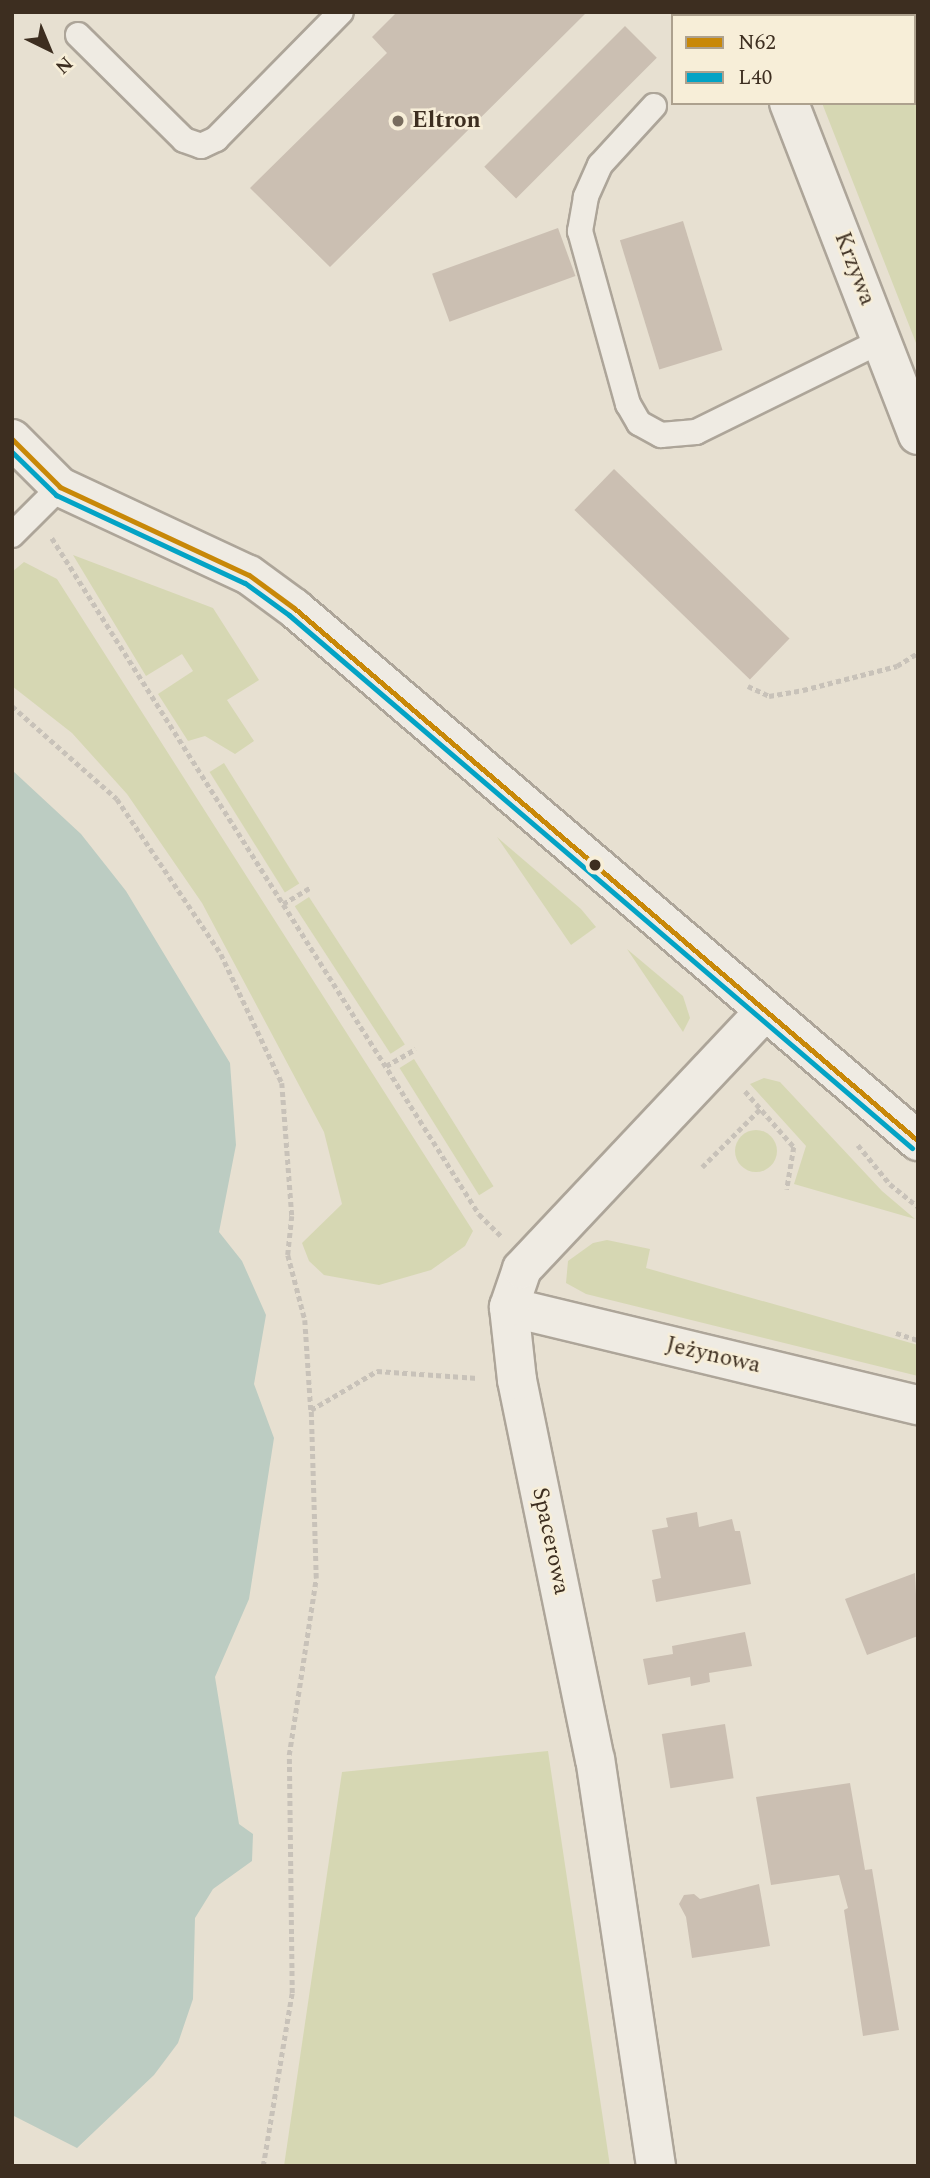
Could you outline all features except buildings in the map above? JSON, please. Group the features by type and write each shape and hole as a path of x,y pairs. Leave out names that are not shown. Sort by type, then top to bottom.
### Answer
{"street":[{"name":"Krzywa","path":"790,105 918,435"},
{"path":"12,439 60,487 127,521 188,544 258,581 918,1141"},
{"name":"Spacerowa","path":"656,2166 595,1760 517,1380 509,1307 522,1269 765,1011"},
{"name":"Jeżynowa","path":"509,1307 918,1405"}],"lane":[{"path":"78,35 184,140 201,146 216,139 341,12"},
{"path":"654,106 600,165 586,197 580,231 628,404 639,423 661,435 696,432 881,341"},
{"path":"12,535 60,487"}],"path":[{"path":"51,537 479,1214 506,1241 522,1269"},
{"path":"748,686 769,696 803,690 897,666 918,653"},
{"path":"12,706 117,799 215,943 282,1083 292,1216 288,1255 305,1320 311,1410 316,1578 289,1755 292,1993 263,2166"},
{"path":"283,904 311,887"},
{"path":"386,1066 415,1049"},
{"path":"735,1081 794,1147 787,1189"},
{"path":"702,1167 761,1108"},
{"path":"896,1334 918,1340"},
{"path":"311,1410 377,1371 517,1380"}],"green space":[{"path":"789,12 918,12 918,348 823,105 916,105 916,14"},
{"path":"73,555 213,608 259,680 227,700 254,741 235,754 205,736 188,741 158,694 193,671 182,654 146,676"},
{"path":"24,562 57,579 473,1231 465,1246 431,1270 379,1285 324,1275 309,1261 302,1243 342,1204 324,1132 202,903 127,794 72,733 12,686 12,572"},
{"path":"224,763 299,883 285,892 210,772"},
{"path":"497,837 581,909 596,927 571,945"},
{"path":"309,897 405,1045 391,1054 295,906"},
{"path":"627,949 683,996 690,1018 683,1032"},
{"path":"414,1059 493,1186 479,1195 400,1068"},
{"path":"764,1078 780,1082 882,1191 915,1219 794,1184 806,1146 750,1084"},
{"path":"756,1130 771,1136 777,1151 771,1166 756,1172 741,1166 735,1151 741,1136"},
{"path":"607,1240 650,1249 646,1268 918,1345 918,1376 586,1294 566,1283 568,1261 593,1243"},
{"path":"548,1751 610,2166 284,2166 342,1772"}],"shaded area":[{"path":"12,770 81,834 126,891 230,1063 236,1145 219,1232 242,1261 266,1315 254,1384 274,1438 249,1599 215,1677 239,1824 253,1834 252,1861 213,1889 195,1918 193,1999 178,2043 154,2075 77,2148 12,2115"}],"transit line":[{"name":"N62","path":"12,439 60,487 249,575 294,608 918,1141"},
{"name":"L40","path":"12,452 56,495 245,583 289,615 912,1148"}],"place":[{"name":"Eltron","path":"398,121"}]}
